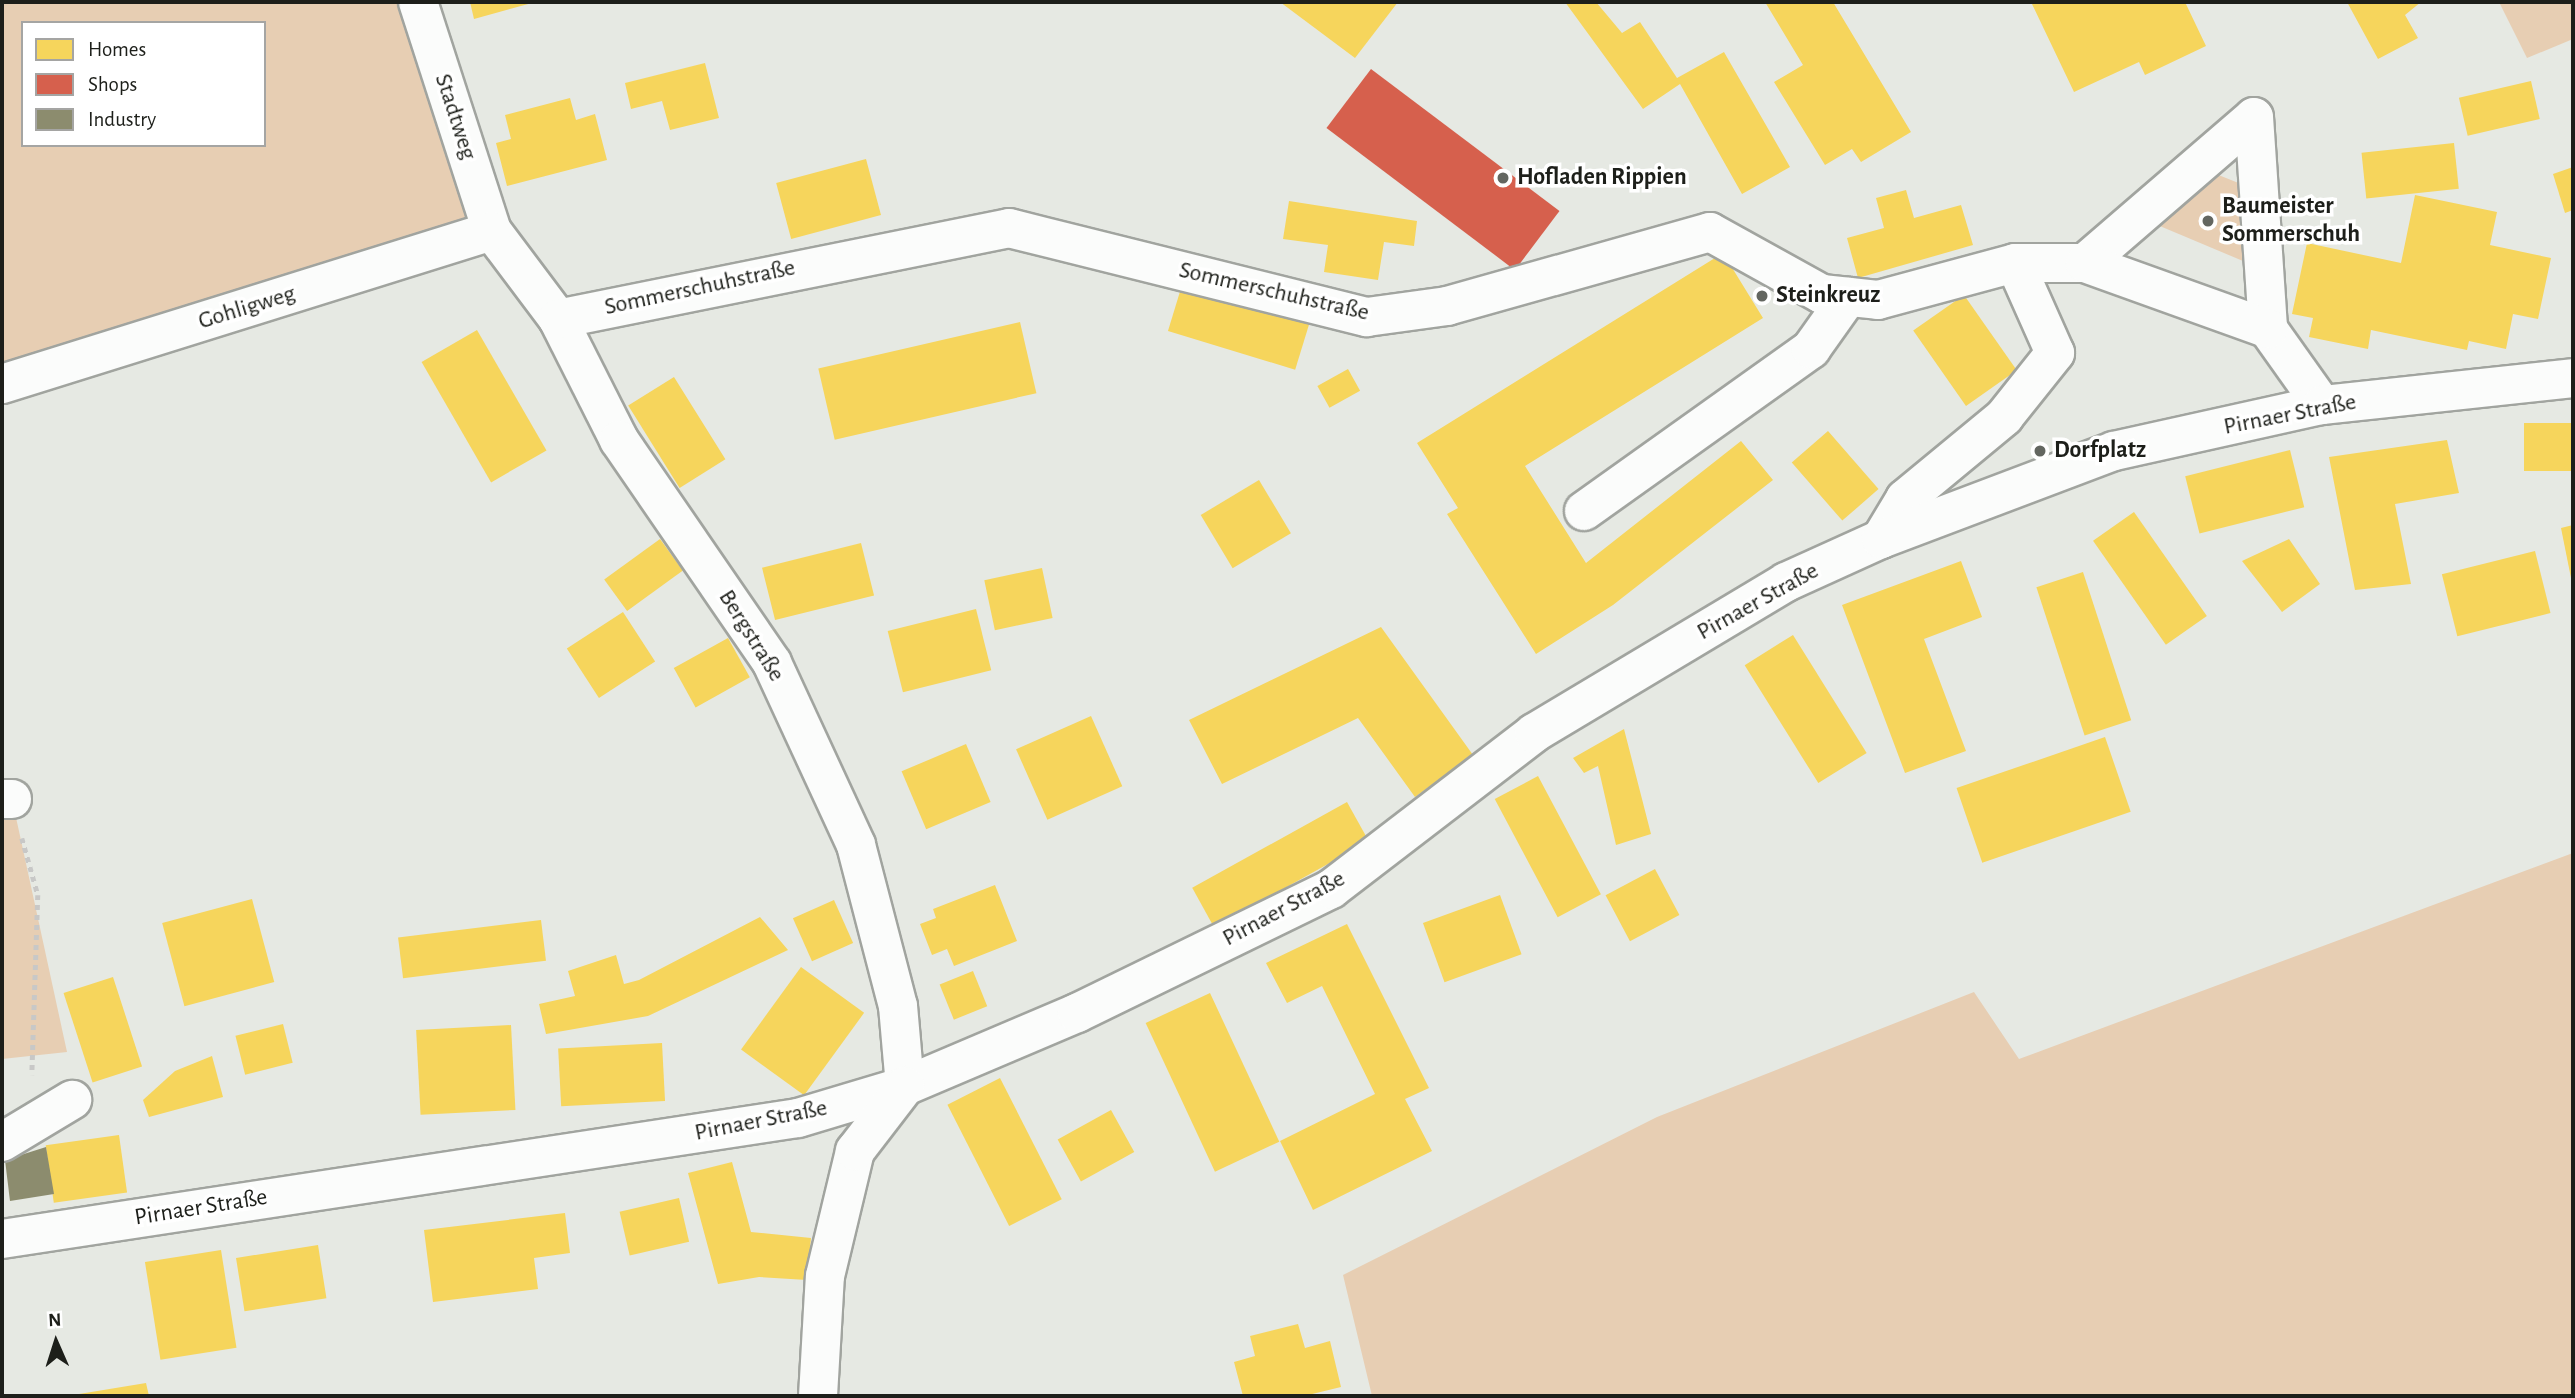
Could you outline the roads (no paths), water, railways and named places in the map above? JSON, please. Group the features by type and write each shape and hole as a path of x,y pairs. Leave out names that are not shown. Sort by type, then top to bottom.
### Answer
{"street":[{"name":"Stadtweg","path":"418,2 492,232"},
{"path":"2085,263 2254,117 2268,329 2322,405"},
{"name":"Sommerschuhstraße","path":"558,319 1009,228 1367,317 1447,306 1710,232 1822,294 1848,297 1878,300 2015,263"},
{"name":"Bergstraße","path":"492,232 558,319 619,440 772,663 856,845 898,1006 905,1086"},
{"name":"Gohligweg","path":"2,384 492,232"},
{"path":"1881,540 1905,499 2004,417 2055,353 2015,263 2085,263 2268,329"},
{"path":"1584,511 1811,349 1848,297"},
{"name":"Pirnaer Straße","path":"2,1239 798,1118 905,1086 1077,1013 1331,889 1534,733 1786,582 1881,540 2115,451 2322,405 2573,378"},
{"path":"818,1396 825,1276 855,1150 905,1086"},
{"path":"16,1134 72,1100"}],"place":[{"name":"Hofladen Rippien","path":"1503,178"},
{"name":"Baumeister Sommerschuh","path":"2208,221"},
{"name":"Steinkreuz","path":"1762,296"},
{"name":"Dorfplatz","path":"2040,451"}]}
